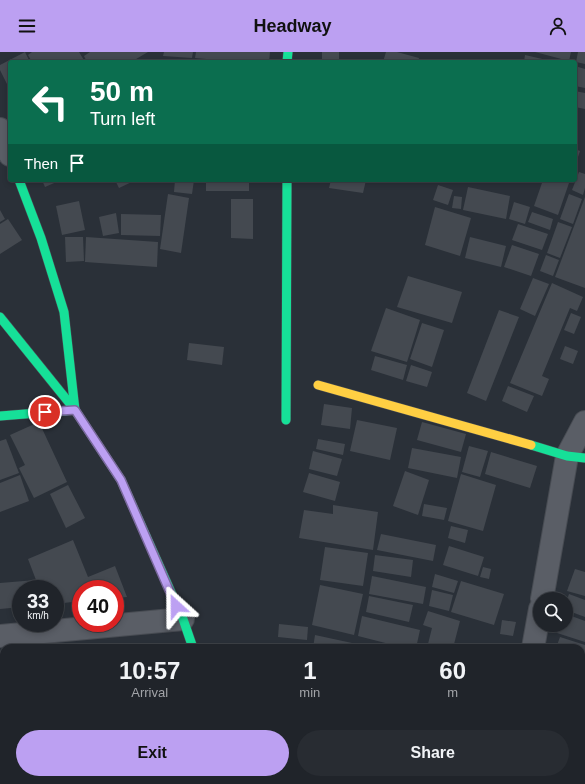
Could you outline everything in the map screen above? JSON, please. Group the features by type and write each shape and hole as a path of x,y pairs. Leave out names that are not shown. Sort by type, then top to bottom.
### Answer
{"street":[{"path":"0,128 8,150"},
{"path":"20,182 41,238 64,312 75,410"},
{"path":"286,420 287,182"},
{"path":"0,317 75,410 121,480 183,620 191,644"},
{"path":"318,385 576,457"},
{"path":"0,416 75,410"},
{"path":"544,592 585,422"},
{"path":"0,636 183,620"},
{"path":"534,644 536,632"}],"building":[{"path":"25,52 29,60 10,60"},
{"path":"32,52 79,52 84,60 31,60 28,55"},
{"path":"90,52 148,52 134,60 86,60 84,56"},
{"path":"164,52 193,52 192,58 163,56"},
{"path":"196,52 270,52 269,60 218,60 195,58"},
{"path":"322,52 339,52 339,60 322,60"},
{"path":"386,52 397,52 419,58 418,60 384,60"},
{"path":"535,52 571,52 569,60"},
{"path":"578,52 585,52 585,64 577,62"},
{"path":"525,55 547,60 524,60"},
{"path":"8,61 7,84 0,70 0,65"},
{"path":"577,67 585,69 585,88 577,86"},
{"path":"577,91 585,93 585,109 577,107"},
{"path":"577,150 580,151 577,160"},
{"path":"579,172 585,174 585,188 583,195 572,190 575,182 577,182"},
{"path":"43,182 56,182 45,187"},
{"path":"116,182 132,182 119,188"},
{"path":"175,182 194,182 192,194 174,192"},
{"path":"206,182 249,182 249,191 206,191"},
{"path":"330,182 366,182 363,193 329,188"},
{"path":"542,182 569,182 558,215 534,206"},
{"path":"438,185 453,190 448,205 433,200"},
{"path":"468,187 510,196 506,219 463,210"},
{"path":"168,194 189,198 181,253 160,249"},
{"path":"569,194 582,199 573,224 560,219"},
{"path":"454,196 462,197 461,209 452,208"},
{"path":"585,197 585,288 555,277"},
{"path":"231,199 253,199 253,239 231,238"},
{"path":"79,201 85,230 62,235 56,206"},
{"path":"514,202 530,207 525,224 509,219"},
{"path":"435,207 471,218 460,256 425,245"},
{"path":"0,210 5,219 0,222"},
{"path":"532,212 553,219 550,230 528,222"},
{"path":"116,213 119,233 103,236 99,217"},
{"path":"121,214 161,215 160,236 121,235"},
{"path":"8,219 22,240 0,254 0,224"},
{"path":"558,222 572,227 560,258 547,253"},
{"path":"518,224 548,234 542,250 512,240"},
{"path":"65,237 83,237 84,261 66,262"},
{"path":"86,237 158,242 157,267 85,262"},
{"path":"470,237 506,246 501,267 465,258"},
{"path":"512,245 539,254 531,276 504,267"},
{"path":"546,255 559,260 553,276 540,271"},
{"path":"408,276 462,292 452,323 397,307"},
{"path":"533,278 549,284 535,316 520,309"},
{"path":"552,283 583,297 577,311 570,308 542,376 549,379 542,396 510,383"},
{"path":"386,308 420,320 407,362 371,351"},
{"path":"499,310 519,317 486,401 467,393"},
{"path":"571,313 581,317 574,334 564,330"},
{"path":"422,323 444,330 432,367 410,359"},
{"path":"189,343 224,347 222,365 187,360"},
{"path":"565,346 578,351 573,364 560,359"},
{"path":"375,356 407,365 403,380 371,370"},
{"path":"411,365 432,372 427,387 406,381"},
{"path":"508,386 534,396 527,412 502,401"},
{"path":"324,404 352,408 350,429 321,425"},
{"path":"357,420 397,428 390,460 350,451"},
{"path":"39,422 67,482 34,498 19,468 25,465 10,435"},
{"path":"422,422 466,434 461,452 417,440"},
{"path":"6,439 19,473 0,480 0,441"},
{"path":"318,439 345,444 343,455 316,449"},
{"path":"469,446 488,451 480,477 462,472"},
{"path":"412,448 461,457 457,478 408,468"},
{"path":"313,451 342,459 337,476 309,469"},
{"path":"491,452 537,466 530,488 485,474"},
{"path":"405,471 429,480 418,515 393,506"},
{"path":"309,473 340,482 335,501 303,492"},
{"path":"461,474 496,485 483,531 448,521"},
{"path":"20,475 29,501 0,512 0,483"},
{"path":"68,485 85,518 66,528 50,494"},
{"path":"424,504 447,508 444,520 422,516"},
{"path":"333,505 378,512 373,550 299,538 304,510 333,514"},
{"path":"451,526 468,530 465,543 448,538"},
{"path":"381,534 436,545 433,561 377,550"},
{"path":"73,540 88,577 115,566 120,580 72,580 72,602 64,603 64,580 36,580 28,559"},
{"path":"449,546 484,557 478,576 443,565"},
{"path":"325,547 368,553 363,586 320,580"},
{"path":"375,555 413,560 411,577 373,571"},
{"path":"483,567 491,569 489,579 480,577"},
{"path":"575,569 585,572 585,596 567,591"},
{"path":"435,574 458,581 454,593 432,587"},
{"path":"372,576 426,587 423,604 369,594"},
{"path":"461,581 504,594 494,625 451,612"},
{"path":"12,582 12,608 0,609 0,583"},
{"path":"320,585 363,594 354,635 312,625"},
{"path":"124,589 127,597 124,597"},
{"path":"432,590 453,595 449,611 429,606"},
{"path":"369,596 413,605 409,622 366,612"},
{"path":"573,596 585,600 585,617 573,613"},
{"path":"428,611 460,621 454,644 428,644 432,628 423,625"},
{"path":"362,616 420,630 417,644 389,644 358,636"},
{"path":"573,617 585,621 585,642 557,633 573,632"},
{"path":"502,620 516,622 513,636 500,634"},
{"path":"279,624 308,627 307,640 278,637"},
{"path":"315,635 352,643 352,644 314,644"},
{"path":"560,637 582,644 557,644"}],"traffic: fast":[{"path":"287,60 288,52"},
{"path":"0,416 75,410 64,312 41,238 20,182"},
{"path":"286,420 287,182"},
{"path":"0,317 75,410 121,480 183,619 192,644"},
{"path":"531,445 567,456 585,458"}],"traffic: slow":[{"path":"318,385 531,445"}],"route":[{"path":"45,412 75,410 121,480 176,606"}]}
